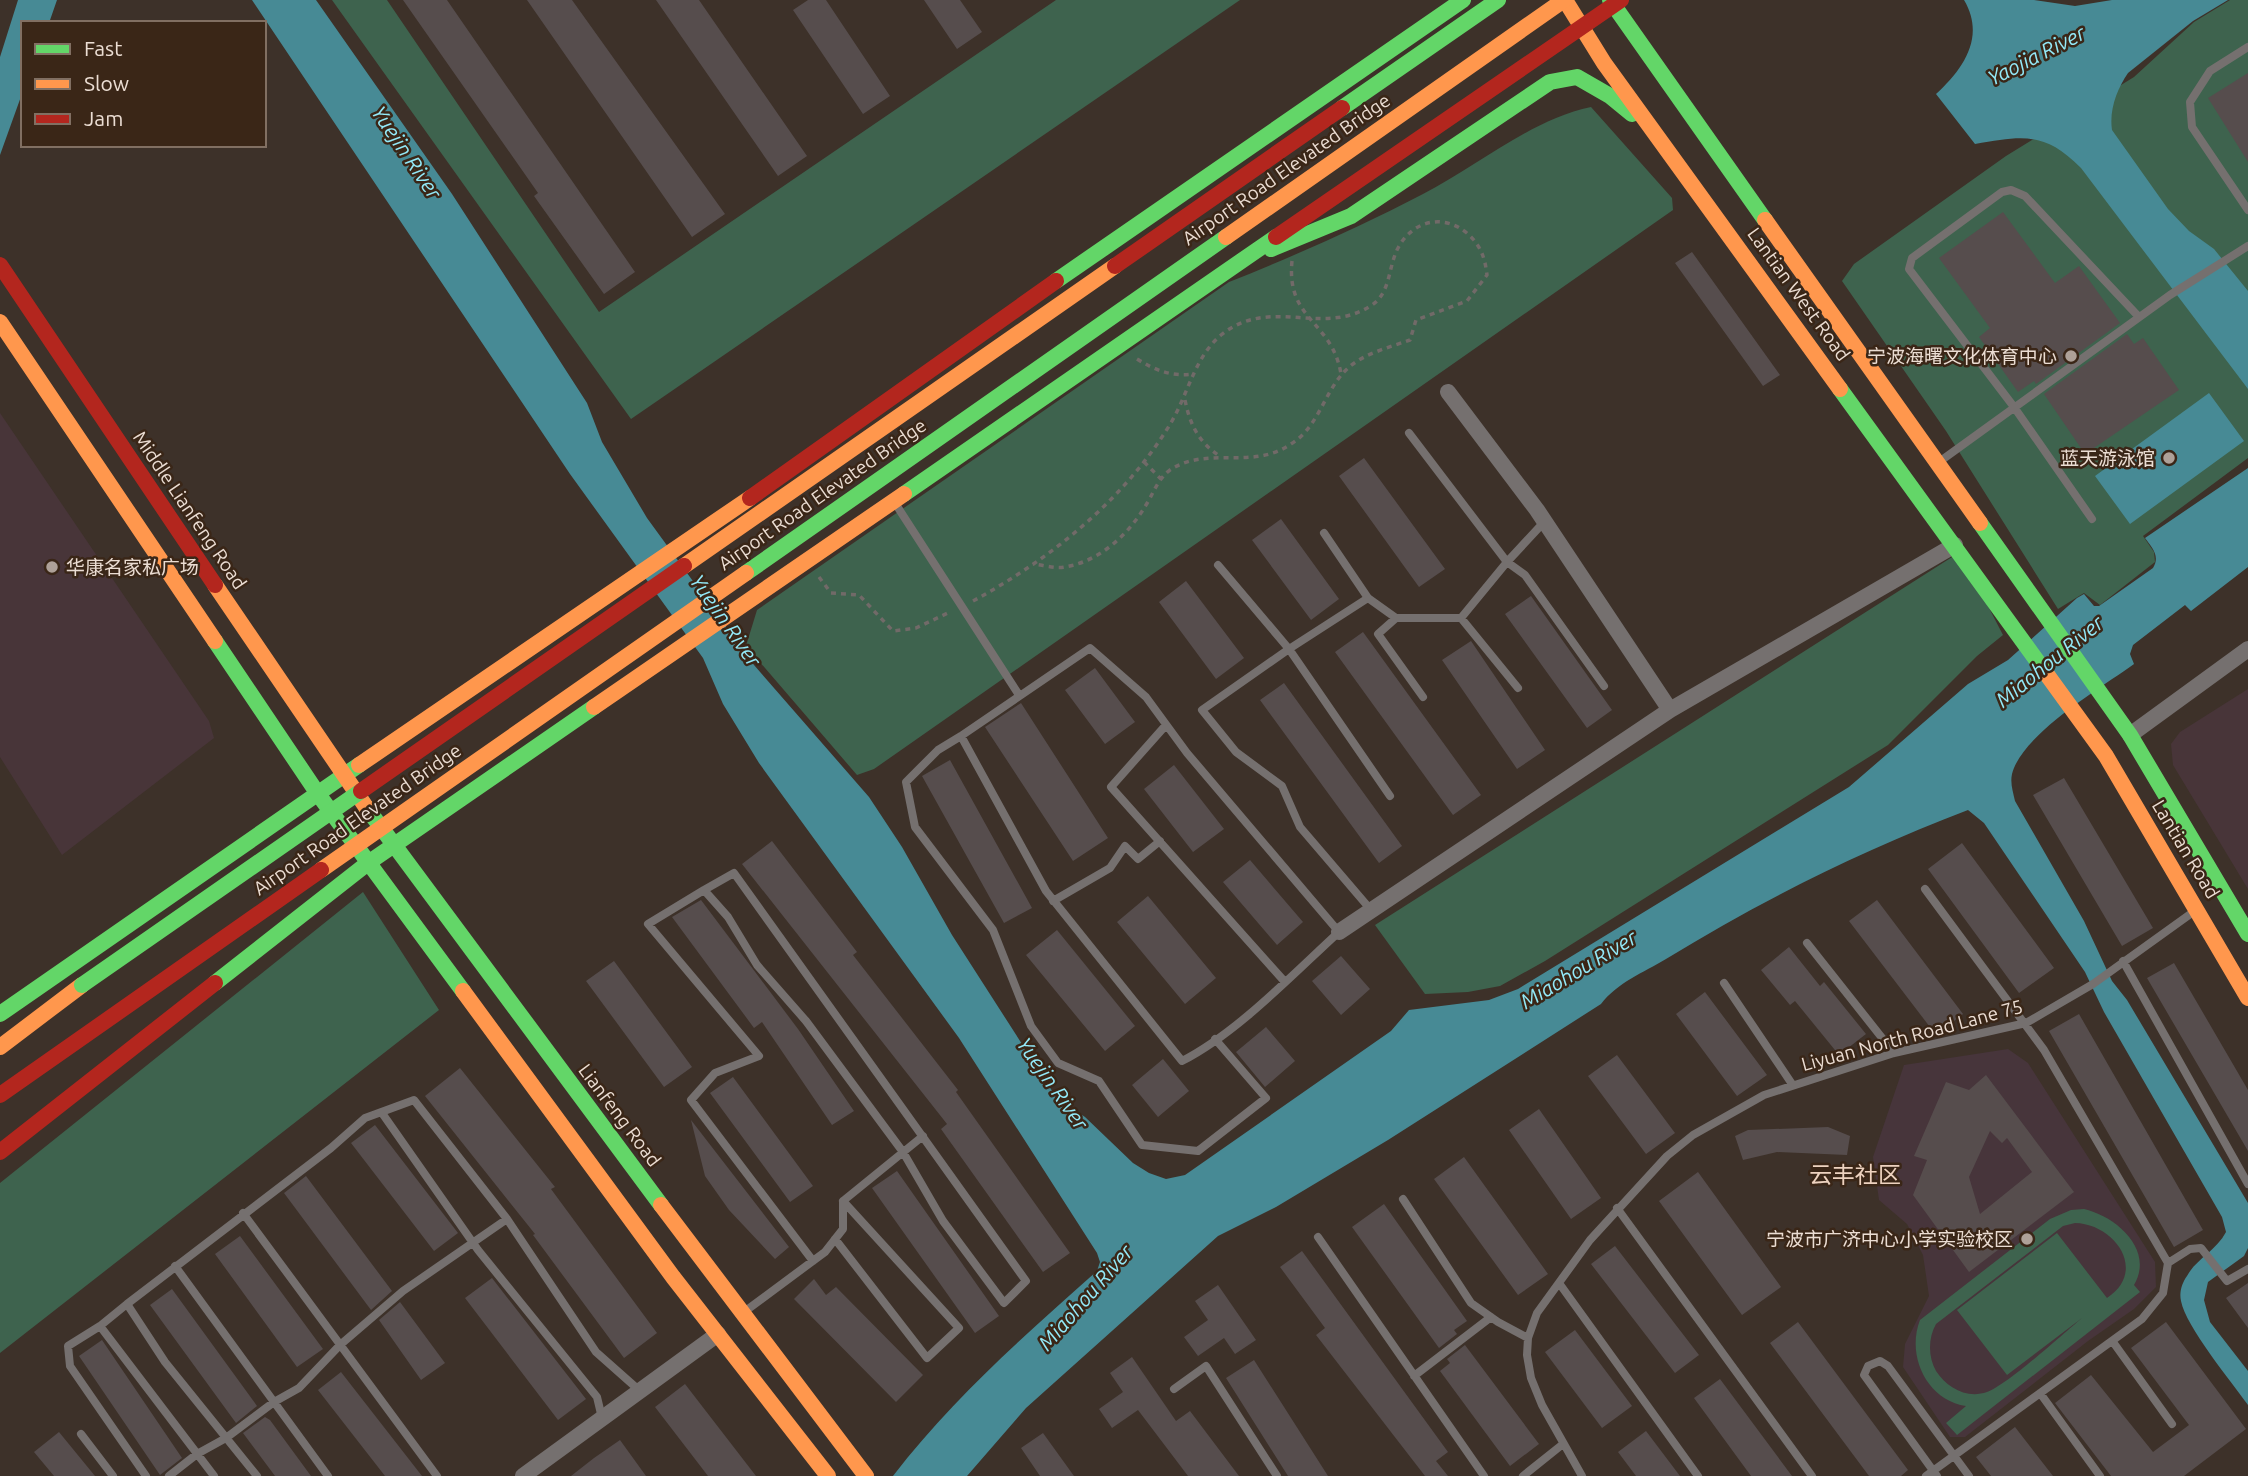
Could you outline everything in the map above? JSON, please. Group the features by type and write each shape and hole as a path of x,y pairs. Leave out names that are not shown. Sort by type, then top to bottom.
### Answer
{"main road":[{"path":"0,1014 641,570 695,537 1074,268 1463,0"},
{"name":"Airport Road Elevated Bridge","path":"0,1047 82,985 1498,0"},
{"name":"Airport Road Elevated Bridge","path":"0,1095 1565,0"},
{"name":"Lantian West Road","path":"1565,0 1604,63 2026,644"},
{"path":"0,1152 394,845 1234,264 1583,27 1615,2"},
{"name":"Lantian West Road","path":"1615,2 1939,461 2106,704"},
{"path":"1234,264 1351,216 1550,82 1577,77 1610,96 1658,135"},
{"name":"Middle Lianfeng Road","path":"1,267 344,776"},
{"path":"0,322 318,794 718,1334 828,1476"},
{"name":"Lantian Road","path":"2026,644 2106,756 2248,998"},
{"name":"Lantian Road","path":"2106,704 2130,735 2248,934"},
{"name":"Lianfeng Road","path":"344,776 820,1419 866,1476"},
{"path":"0,1036 82,985"}],"street":[{"path":"1448,392 1545,521 1670,710"},
{"path":"1339,932 1670,710 1955,545"},
{"path":"2130,735 2248,649"},
{"path":"523,1476 718,1334"}],"lane":[{"path":"2248,47 2210,71 2190,102 2192,127 2248,210"},
{"path":"2092,519 2014,407 1909,269 1912,258 2002,192 2011,190 2025,195 2140,317"},
{"path":"1939,461 2170,295 2248,246"},
{"path":"1409,433 1507,562 1524,575 1604,686"},
{"path":"893,499 1019,695"},
{"path":"1461,618 1545,521"},
{"path":"1324,533 1368,598 1396,618 1461,618"},
{"path":"1218,565 1289,649 1390,796"},
{"path":"1368,598 1202,710 1236,752 1282,786 1300,827 1371,910"},
{"path":"1396,618 1378,634 1423,697"},
{"path":"1461,618 1518,688"},
{"path":"961,736 1054,901 1182,1061 1215,1039 1285,982 1339,932 1166,725 1146,697 1090,648 938,750 906,782 915,827 993,930 1031,1026 1058,1063 1099,1081 1142,1145 1198,1151 1266,1098 1215,1039"},
{"path":"1166,725 1111,787 1285,982"},
{"path":"1054,901 1110,868 1125,846 1138,859 1160,841"},
{"path":"704,890 728,917 757,965 806,1021 903,1152 943,1221 1004,1303 1026,1281 734,873 704,890 648,924 759,1056 715,1073 691,1100 813,1261"},
{"path":"1925,889 2026,1023 2168,1264 2164,1293 2142,1319 1955,1456 1933,1474 1864,1375 1868,1366 1880,1361 1888,1366 1955,1456 1969,1476"},
{"name":"Liyuan North Road Lane 75","path":"1582,1476 1531,1378 1527,1355 1528,1338 1537,1313 1559,1283 1618,1208 1667,1156 1693,1135 1764,1094 1894,1054 2026,1023 2093,984 2197,909"},
{"path":"1807,943 1894,1054"},
{"path":"2123,961 2248,1184"},
{"path":"1724,983 1792,1084"},
{"path":"146,1476 70,1366 68,1346 100,1326 365,1118 414,1100 507,1219 596,1352 640,1391"},
{"path":"382,1113 473,1241 597,1397 602,1418"},
{"path":"843,1201 923,1136"},
{"path":"1403,1199 1471,1303 1528,1338"},
{"path":"741,1313 813,1261 835,1239 843,1229 843,1201"},
{"path":"835,1239 927,1358 959,1328 843,1201"},
{"path":"1618,1208 1812,1476"},
{"path":"243,1213 437,1476"},
{"path":"169,1476 197,1454 226,1438 274,1402 299,1388 341,1345 403,1291 507,1219"},
{"path":"1318,1237 1484,1476"},
{"path":"2168,1264 2190,1249 2202,1248 2227,1281 2248,1269"},
{"path":"175,1266 328,1476"},
{"path":"1559,1283 1698,1476"},
{"path":"127,1304 165,1362 257,1476"},
{"path":"1414,1376 1491,1317"},
{"path":"100,1326 214,1476"},
{"path":"2113,1342 2172,1424"},
{"path":"1174,1389 1206,1366 1277,1476"},
{"path":"2040,1393 2100,1476"},
{"path":"81,1434 113,1476"},
{"path":"1523,1476 1563,1444"}],"path":[{"path":"819,577 831,593 859,595 893,631 916,628 962,607 1033,564 1080,528 1144,462 1185,398 1193,374 1206,350 1223,334 1257,316 1279,314 1311,320 1349,316 1374,304 1386,289 1399,246 1418,227 1430,220 1448,221 1479,244 1487,275 1467,301 1416,320 1410,340 1350,366 1341,375 1325,406 1292,444 1264,457 1209,456 1191,459 1161,479 1130,529 1092,558 1063,568 1033,564"},
{"path":"1293,259 1290,281 1295,299 1336,353 1341,375"},
{"path":"1137,359 1156,370 1179,376 1193,374"},
{"path":"1185,398 1194,429 1203,442 1223,458"},
{"path":"1144,462 1161,479"}],"shaded area":[{"name":"华康名家私广场","path":"0,413 209,721 214,738 62,855 0,757"},
{"path":"2248,689 2248,889 2173,765 2171,744 2180,732"},
{"name":"宁波市广济中心小学实验校区","path":"2008,1049 2028,1063 2155,1262 2156,1287 2134,1309 2088,1341 1965,1437 1950,1437 1903,1367 1905,1344 1929,1296 1923,1255 1907,1224 1879,1200 1873,1157 1904,1065"}],"green space":[{"path":"332,0 387,0 599,312 1056,0 1240,0 631,419"},
{"name":"宁波海曙文化体育中心","path":"2230,0 2248,0 2248,458 2143,536 2154,552 2155,562 2100,605 2084,593 2058,609 1946,431 1842,281 1854,264 2006,156 2134,77 2194,22"},
{"path":"1591,107 1672,198 1673,210 874,769 857,775 746,646 757,610 1229,282 1375,218 1444,183 1547,122"},
{"path":"1960,552 2003,635 1977,656 1888,745 1545,961 1500,986 1468,992 1425,994 1375,925"},
{"path":"363,892 439,1010 0,1353 0,1183"},
{"path":"2084,1209 2096,1213 2108,1219 2128,1236 2136,1247 2139,1259 2139,1272 2134,1285 2140,1292 1957,1435 1946,1423 1966,1406 1940,1395 1923,1374 1916,1348 1920,1320 2050,1219 2071,1210","holes":["2075,1223 2090,1225 2114,1240 2121,1251 2125,1275 2119,1287 2107,1298 2057,1233 1957,1310 2007,1375 2082,1318 2021,1370 1987,1392 1965,1393 1946,1382 1933,1366 1930,1354 1930,1341 1936,1324 2063,1226"]}],"water":[{"path":"18,0 57,0 50,21 21,21 21,97 0,155 0,57"},
{"path":"252,0 316,0 452,194 587,403 602,442 647,518 754,665 869,797 902,847 952,935 1056,1097 1085,1117 1133,1163 1166,1179 1185,1175 1391,1031 1409,1010 1489,1000 1518,989 1849,787 1968,684 2008,660 2077,598 2084,594 2094,606 2099,606 2153,568 2156,556 2145,538 2248,468 2248,567 2191,611 2185,605 2133,645 2130,654 2134,664 2046,728 2019,759 2011,781 2015,801 2084,921 2112,981 2127,1000 2248,1203 2248,1248 2244,1256 2208,1282 2204,1300 2210,1322 2248,1371 2248,1405 2191,1325 2180,1298 2182,1285 2191,1270 2226,1232 2222,1217 2104,1012 2085,972 1984,823 1968,810 1852,859 1739,916 1631,978 1601,1004 1388,1140 1276,1207 1218,1236 1026,1408 967,1476 893,1476 965,1394 1097,1271 1100,1262 1097,1253 959,1038 759,763 723,704 703,658 570,474"},
{"name":"Yaojia River","path":"1964,0 2034,0 2075,6 2112,0 2228,0 2193,21 2128,73 2115,100 2111,122 2112,130 2168,209 2189,231 2214,249 2248,291 2248,389 2081,168 2056,148 2032,139 2007,139 1975,144 1936,94 1963,63 1972,39 1973,27"},
{"name":"蓝天游泳馆","path":"2209,393 2244,441 2130,524 2095,476"}],"building":[{"path":"403,0 447,0 635,272 604,294 534,196 538,193"},
{"path":"527,0 572,0 725,214 692,237"},
{"path":"656,0 699,0 807,156 778,176"},
{"path":"808,0 826,0 890,96 863,114 793,10"},
{"path":"924,0 960,0 982,32 957,49"},
{"path":"2248,73 2248,162 2208,98"},
{"path":"2003,212 2055,283 2079,266 2120,323 2036,384 2034,381 2018,392 1979,337 1990,328 1939,258"},
{"path":"1692,252 1780,375 1763,386 1675,263"},
{"path":"2127,334 2134,344 2143,338 2179,390 2085,454 2044,394"},
{"path":"1364,458 1445,569 1419,587 1339,476"},
{"path":"1281,519 1339,599 1311,620 1252,540"},
{"path":"1186,581 1244,658 1216,679 1159,602"},
{"path":"1531,596 1612,710 1587,728 1505,614"},
{"path":"1363,632 1481,795 1453,815 1335,652"},
{"path":"1471,641 1545,750 1517,769 1442,660"},
{"path":"1095,668 1135,722 1105,744 1065,690"},
{"path":"1284,683 1402,846 1379,863 1260,700"},
{"path":"1021,703 1108,838 1073,861 985,727"},
{"path":"950,760 1032,908 1004,923 922,776"},
{"path":"1174,765 1224,829 1193,852 1144,789"},
{"path":"2064,778 2153,928 2122,946 2033,795"},
{"path":"772,841 857,952 853,955 958,1090 956,1092 1070,1253 1043,1272 941,1129 947,1124 742,864"},
{"path":"1962,843 2054,968 2019,993 1928,869"},
{"path":"1250,860 1303,922 1277,945 1223,882"},
{"path":"1148,896 1216,978 1185,1004 1117,922"},
{"path":"701,900 798,1029 854,1111 832,1125 762,1022 754,1028 672,917"},
{"path":"1877,900 1963,1014 1936,1035 1849,921"},
{"path":"1057,930 1135,1026 1105,1051 1026,955"},
{"path":"1789,947 1820,986 1824,982 1866,1034 1839,1055 1795,1001 1790,1005 1761,970"},
{"path":"1341,956 1370,989 1341,1015 1312,981"},
{"path":"614,961 692,1067 664,1087 586,981"},
{"path":"2174,963 2248,1090 2248,1151 2147,978"},
{"path":"1705,992 1767,1075 1737,1096 1676,1014"},
{"path":"2079,1014 2203,1230 2174,1247 2049,1031"},
{"path":"1266,1027 1295,1061 1265,1087 1236,1052"},
{"path":"1617,1055 1675,1133 1646,1154 1588,1076"},
{"path":"1163,1059 1189,1091 1158,1117 1132,1085"},
{"path":"460,1068 555,1187 551,1189 657,1333 624,1358 533,1235 535,1234 425,1096"},
{"path":"1986,1075 2074,1192 1969,1272 1913,1195 1927,1160 1914,1156 1946,1082 1969,1090","holes":["1990,1131 2002,1143 2007,1138 2032,1172 1980,1214 1969,1177"]},
{"path":"733,1077 813,1186 790,1202 710,1093"},
{"path":"1539,1109 1601,1198 1571,1219 1509,1130"},
{"path":"691,1120 789,1247 775,1259 729,1210 705,1176"},
{"path":"375,1125 458,1233 434,1251 351,1143"},
{"path":"1828,1127 1850,1136 1847,1155 1777,1152 1743,1160 1735,1136 1748,1130"},
{"path":"1464,1157 1548,1274 1518,1295 1434,1179"},
{"path":"897,1171 999,1316 975,1333 872,1188"},
{"path":"1698,1172 1781,1287 1742,1315 1659,1201"},
{"path":"306,1176 392,1291 371,1310 284,1193"},
{"path":"1384,1204 1467,1321 1454,1330 1457,1334 1439,1348 1352,1227"},
{"path":"240,1236 323,1349 297,1367 215,1254"},
{"path":"1615,1246 1699,1355 1675,1373 1591,1264"},
{"path":"1302,1251 1448,1452 1436,1461 1448,1476 1425,1476 1316,1335 1325,1328 1280,1267"},
{"path":"492,1278 586,1399 558,1420 465,1298"},
{"path":"814,1279 826,1295 836,1287 923,1375 896,1402 794,1299"},
{"path":"2248,1283 2248,1328 2226,1298"},
{"path":"1218,1285 1256,1340 1235,1354 1224,1338 1198,1356 1184,1337 1208,1320 1195,1301"},
{"path":"172,1289 257,1406 236,1423 150,1305"},
{"path":"400,1302 445,1363 421,1380 379,1320"},
{"path":"1798,1322 1908,1470 1901,1476 1869,1476 1770,1343"},
{"path":"2166,1322 2246,1429 2184,1476 2111,1476 2055,1403 2091,1375 2153,1452 2189,1425 2131,1348"},
{"path":"1575,1330 1632,1406 1602,1428 1545,1352"},
{"path":"102,1340 182,1458 160,1475 79,1356"},
{"path":"1465,1345 1539,1444 1510,1466 1440,1371 1450,1363 1447,1359"},
{"path":"1132,1357 1176,1421 1190,1411 1239,1476 1188,1476 1138,1410 1112,1428 1099,1409 1123,1392 1110,1373"},
{"path":"1254,1360 1328,1476 1288,1476 1226,1378"},
{"path":"341,1372 422,1476 385,1476 318,1390"},
{"path":"1720,1379 1792,1476 1751,1476 1694,1398"},
{"path":"685,1384 756,1476 708,1476 655,1407"},
{"path":"265,1417 311,1476 275,1476 243,1433"},
{"path":"2015,1427 2053,1476 1991,1476 1976,1457"},
{"path":"1646,1431 1680,1476 1636,1476 1618,1452"},
{"path":"59,1432 95,1476 54,1476 34,1452"},
{"path":"1043,1433 1074,1476 1040,1476 1021,1448"},
{"path":"620,1440 646,1476 571,1476 594,1458"}],"traffic: fast":[{"path":"1056,281 1463,0"},
{"path":"1342,108 1498,0"},
{"path":"1610,0 1765,220"},
{"path":"1271,249 1351,216 1550,82 1577,77 1610,96 1632,114"},
{"path":"746,573 1226,237"},
{"path":"904,494 1276,237"},
{"path":"1840,389 2048,676"},
{"path":"1980,523 2130,735 2248,934"},
{"path":"215,641 318,794 463,991"},
{"path":"215,983 368,863 594,707"},
{"path":"0,1014 359,765"},
{"path":"82,985 361,791"},
{"path":"366,807 661,1205"}],"traffic: slow":[{"path":"1226,237 1564,0"},
{"path":"1565,0 1604,63 1840,389"},
{"path":"1765,220 1980,523"},
{"path":"684,566 1115,266"},
{"path":"0,322 215,641"},
{"path":"594,707 904,494"},
{"path":"359,765 750,498"},
{"path":"321,870 746,573"},
{"path":"215,585 366,807"},
{"path":"2048,676 2106,756 2248,998"},
{"path":"0,1047 82,985"},
{"path":"463,991 673,1277 828,1476"},
{"path":"661,1205 866,1476"}],"traffic: jam":[{"path":"1276,237 1621,0"},
{"path":"1115,266 1342,108"},
{"path":"0,265 215,585"},
{"path":"750,498 1056,281"},
{"path":"361,791 684,566"},
{"path":"0,1095 321,870"},
{"path":"0,1152 215,983"}],"place":[{"name":"宁波海曙文化体育中心","path":"2071,356"},
{"name":"蓝天游泳馆","path":"2169,458"},
{"name":"华康名家私广场","path":"52,567"},
{"name":"宁波市广济中心小学实验校区","path":"2027,1239"}],"district":[{"name":"云丰社区","path":"1855,1174"}],"water label":[{"name":"Yuejin River","path":"407,152"},
{"name":"Yuejin River","path":"726,620"},
{"name":"Miaohou River","path":"2049,661"},
{"name":"Miaohou River","path":"1578,969"},
{"name":"Yuejin River","path":"1053,1083"},
{"name":"Miaohou River","path":"1085,1297"}]}
